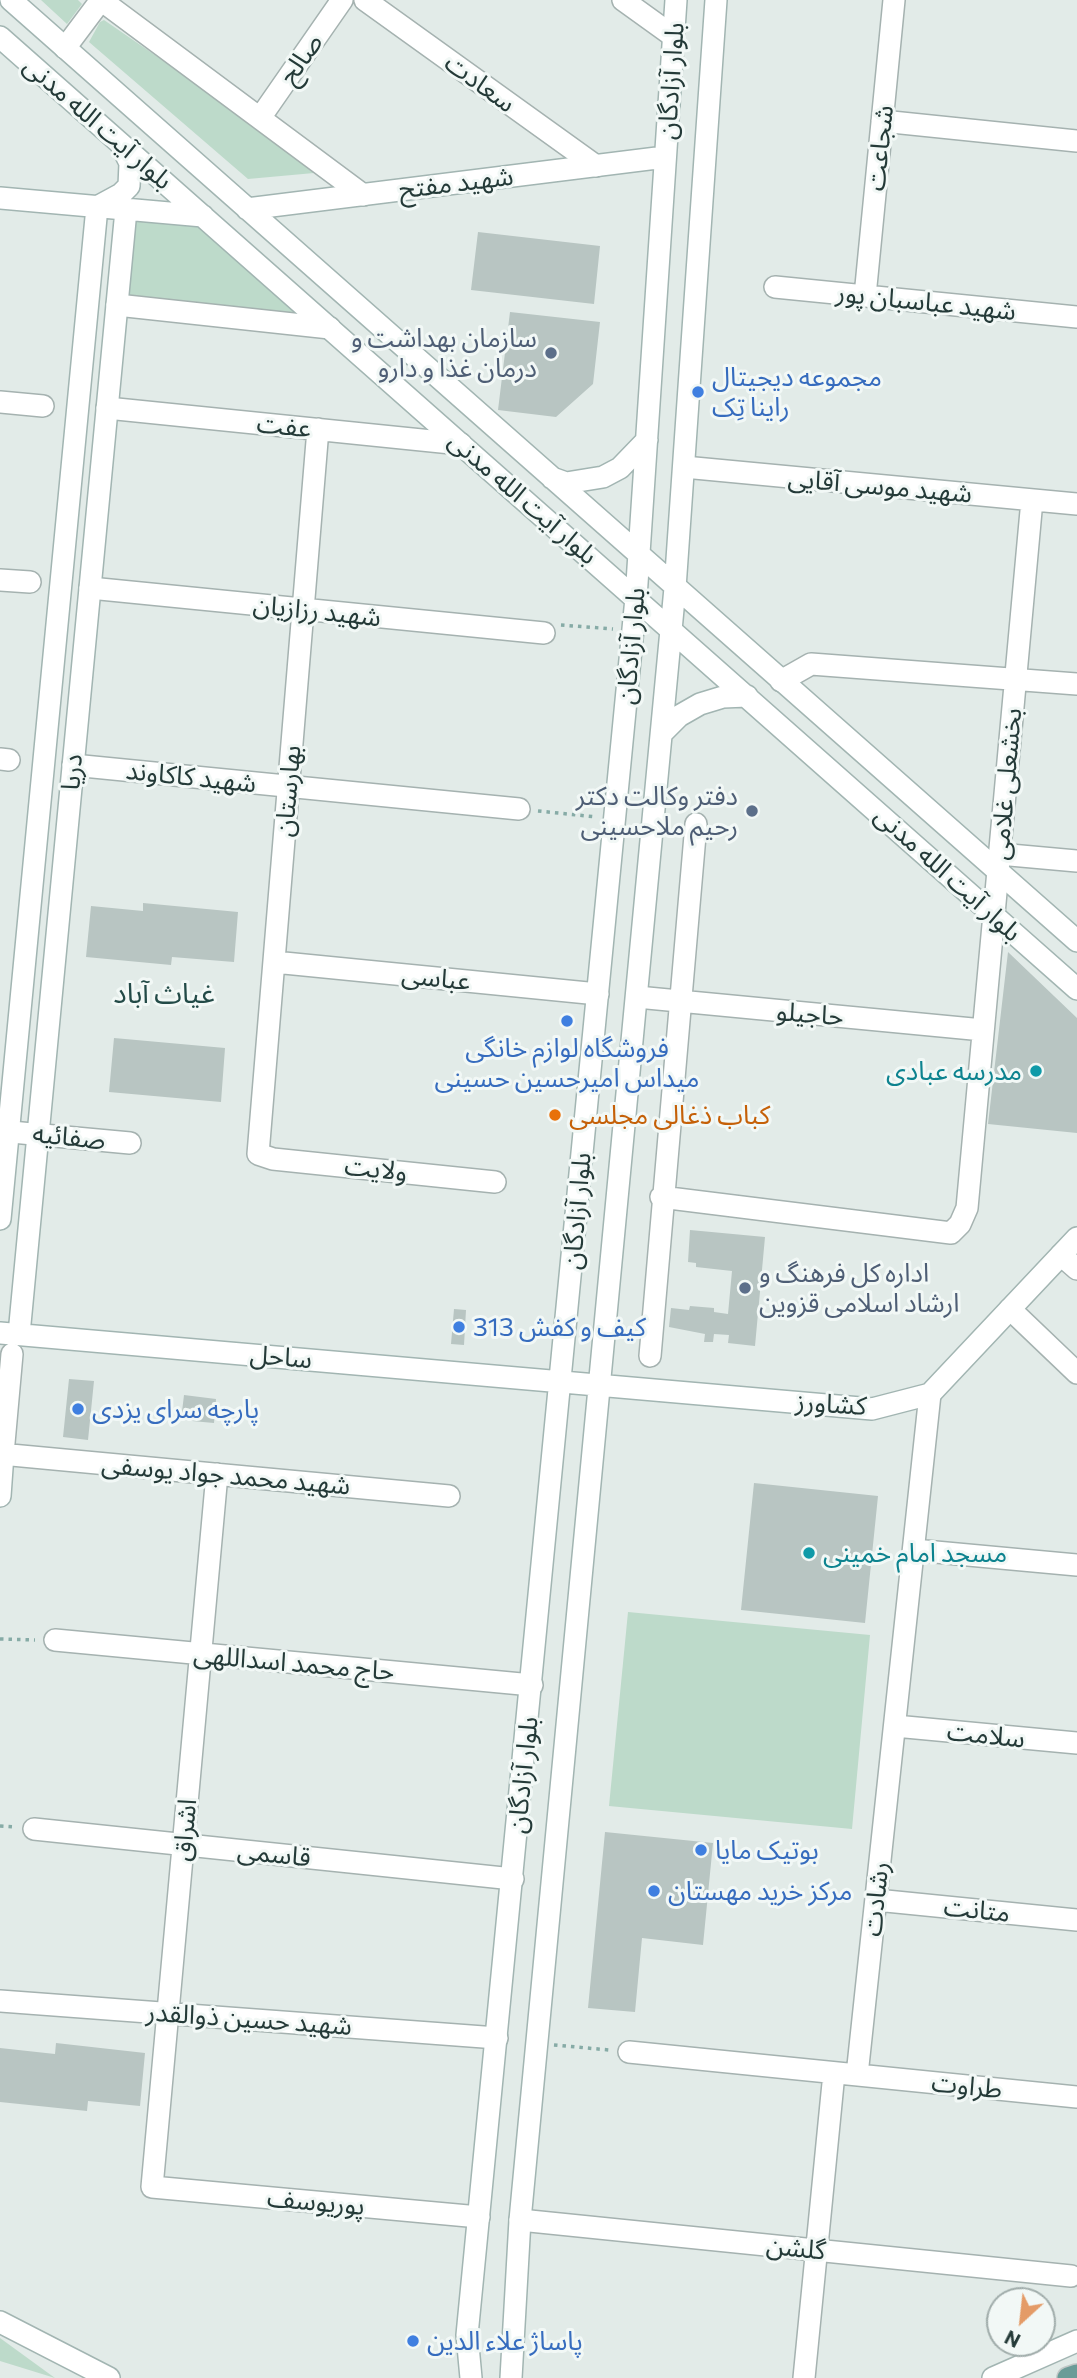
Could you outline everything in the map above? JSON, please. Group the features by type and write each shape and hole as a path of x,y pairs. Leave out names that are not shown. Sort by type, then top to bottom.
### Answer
{"main road":[{"path":"1069,2378 1077,2375"}],"street":[{"name":"بلوار آیت الله مدنی","path":"11,0 781,681 999,863 1077,941"},
{"path":"65,48 101,0 363,195"},
{"name":"صالح","path":"260,118 342,0"},
{"name":"سعادت","path":"365,0 596,166"},
{"path":"623,0 673,36"},
{"name":"بلوار آزادگان","path":"471,2378 467,2335 636,598 676,0"},
{"name":"بلوار آزادگان","path":"511,2378 520,2220 672,629 716,0"},
{"name":"شجاعت","path":"865,296 894,0"},
{"name":"بلوار آیت الله مدنی","path":"0,37 1077,989"},
{"path":"97,207 121,194 129,186 130,163 113,136 128,104"},
{"path":"882,121 1077,141"},
{"name":"شهید مفتح","path":"247,209 666,157"},
{"path":"0,198 203,216"},
{"name":"دریا","path":"0,1219 4,1131 27,938 97,207"},
{"name":"دریا","path":"0,1496 10,1340 38,1135 126,210"},
{"name":"شهید عباسبان پور","path":"775,287 1077,317"},
{"path":"117,305 330,328"},
{"path":"0,402 43,406"},
{"name":"عفت","path":"107,408 461,444"},
{"name":"بهارستان","path":"258,1154 318,429"},
{"path":"550,477 566,483 603,477 620,468 647,440"},
{"name":"شهید موسی آقایی","path":"684,467 1077,504"},
{"name":"بخشعلی غلامی","path":"661,1197 951,1233 967,1208 1032,500"},
{"path":"0,580 30,582"},
{"name":"شهید رزازیان","path":"61,585 544,633"},
{"path":"781,681 811,664 1077,684"},
{"path":"662,733 679,716 700,704 723,697 747,696"},
{"name":"شهید کاکاوند","path":"73,765 519,809"},
{"path":"650,1356 661,1197 695,824"},
{"path":"999,863 1077,861"},
{"path":"27,938 56,941"},
{"name":"عباسی","path":"274,962 598,994"},
{"name":"حاجیلو","path":"637,997 984,1030"},
{"name":"صفائیه","path":"4,1131 130,1143"},
{"name":"ولایت","path":"258,1154 273,1159 495,1182"},
{"path":"930,1394 1010,1309 1069,1262 1077,1238"},
{"path":"1010,1309 1077,1373"},
{"name":"ساحل","path":"10,1340 600,1384"},
{"name":"کشاورز","path":"600,1384 873,1409 930,1394"},
{"name":"رشادت","path":"857,2075 930,1394"},
{"name":"شهید محمد جواد یوسفی","path":"2,1454 449,1496"},
{"name":"اشراق","path":"152,2186 218,1474"},
{"path":"914,1550 1077,1565"},
{"name":"حاج محمد اسداللهی","path":"55,1640 532,1685"},
{"name":"سلامت","path":"895,1726 1077,1743"},
{"name":"قاسمی","path":"34,1829 513,1880"},
{"name":"متانت","path":"876,1900 1077,1920"},
{"name":"شهید حسین ذوالقدر","path":"0,2001 497,2038"},
{"path":"629,2052 857,2075"},
{"path":"804,2378 834,2073"},
{"name":"طراوت","path":"857,2075 1077,2097"},
{"name":"پوریوسف","path":"152,2186 479,2217"},
{"name":"گلشن","path":"520,2220 1071,2276"},
{"path":"0,2322 109,2378"},
{"path":"457,2378 467,2335"},
{"path":"993,2378 1077,2341"}],"path":[{"path":"544,633 558,625 632,630"},
{"path":"519,809 614,818"},
{"path":"0,1639 55,1640"},
{"path":"537,2044 629,2052"}],"green space":[{"path":"41,0 78,0 82,4 67,24"},
{"path":"104,20 325,172 248,179 89,42 100,22"},
{"path":"126,210 203,216 330,328 117,305"},
{"path":"628,1612 870,1635 852,1829 609,1806"},
{"path":"0,2338 55,2378 0,2361"}],"building":[{"path":"478,232 600,246 594,304 471,290"},
{"name":"سازمان بهداشت و درمان غذا و دارو","path":"510,312 600,322 593,384 556,417 498,410"},
{"path":"143,903 238,912 234,962 172,957 171,965 86,957 91,906 143,911"},
{"name":"مدرسه عبادی","path":"1008,952 1077,1018 1077,1133 988,1124"},
{"path":"114,1038 225,1048 221,1102 109,1092"},
{"name":"اداره کل فرهنگ و ارشاد اسلامی قزوین","path":"690,1230 765,1237 755,1346 728,1343 729,1335 714,1334 713,1342 704,1342 705,1334 669,1327 671,1308 714,1308 714,1312 728,1314 732,1271 696,1267 696,1263 688,1262"},
{"name":"کیف و کفش 313","path":"454,1309 466,1310 464,1345 451,1344"},
{"name":"پارچه سرای یزدی","path":"69,1379 94,1381 88,1440 63,1437"},
{"path":"184,1395 216,1399 214,1423 181,1420"},
{"name":"مسجد امام خمینی","path":"754,1483 878,1496 865,1623 741,1610"},
{"name":"مرکز خرید مهستان","path":"605,1832 713,1843 703,1945 642,1938 635,2012 588,2008"},
{"path":"56,2043 145,2053 140,2106 88,2101 87,2111 0,2102 0,2048 55,2054"}],"place":[{"name":"سازمان بهداشت و درمان غذا و دارو","path":"551,353"},
{"name":"مجموعه دیجیتال راینا تِک","path":"698,392"},
{"name":"دفتر وکالت دکتر رحیم ملاحسینی","path":"752,811"},
{"name":"فروشگاه لوازم خانگی میداس امیرحسین حسینی","path":"567,1021"},
{"name":"مدرسه عبادی","path":"1036,1071"},
{"name":"کباب ذغالی مجلسی","path":"555,1115"},
{"name":"اداره کل فرهنگ و ارشاد اسلامی قزوین","path":"745,1288"},
{"name":"کیف و کفش 313","path":"459,1327"},
{"name":"پارچه سرای یزدی","path":"78,1409"},
{"name":"مسجد امام خمینی","path":"809,1553"},
{"name":"بوتیک مایا","path":"701,1850"},
{"name":"مرکز خرید مهستان","path":"654,1891"},
{"name":"پاساژ علاء الدین","path":"413,2341"}],"district":[{"name":"غیاث آباد","path":"164,994"}]}
